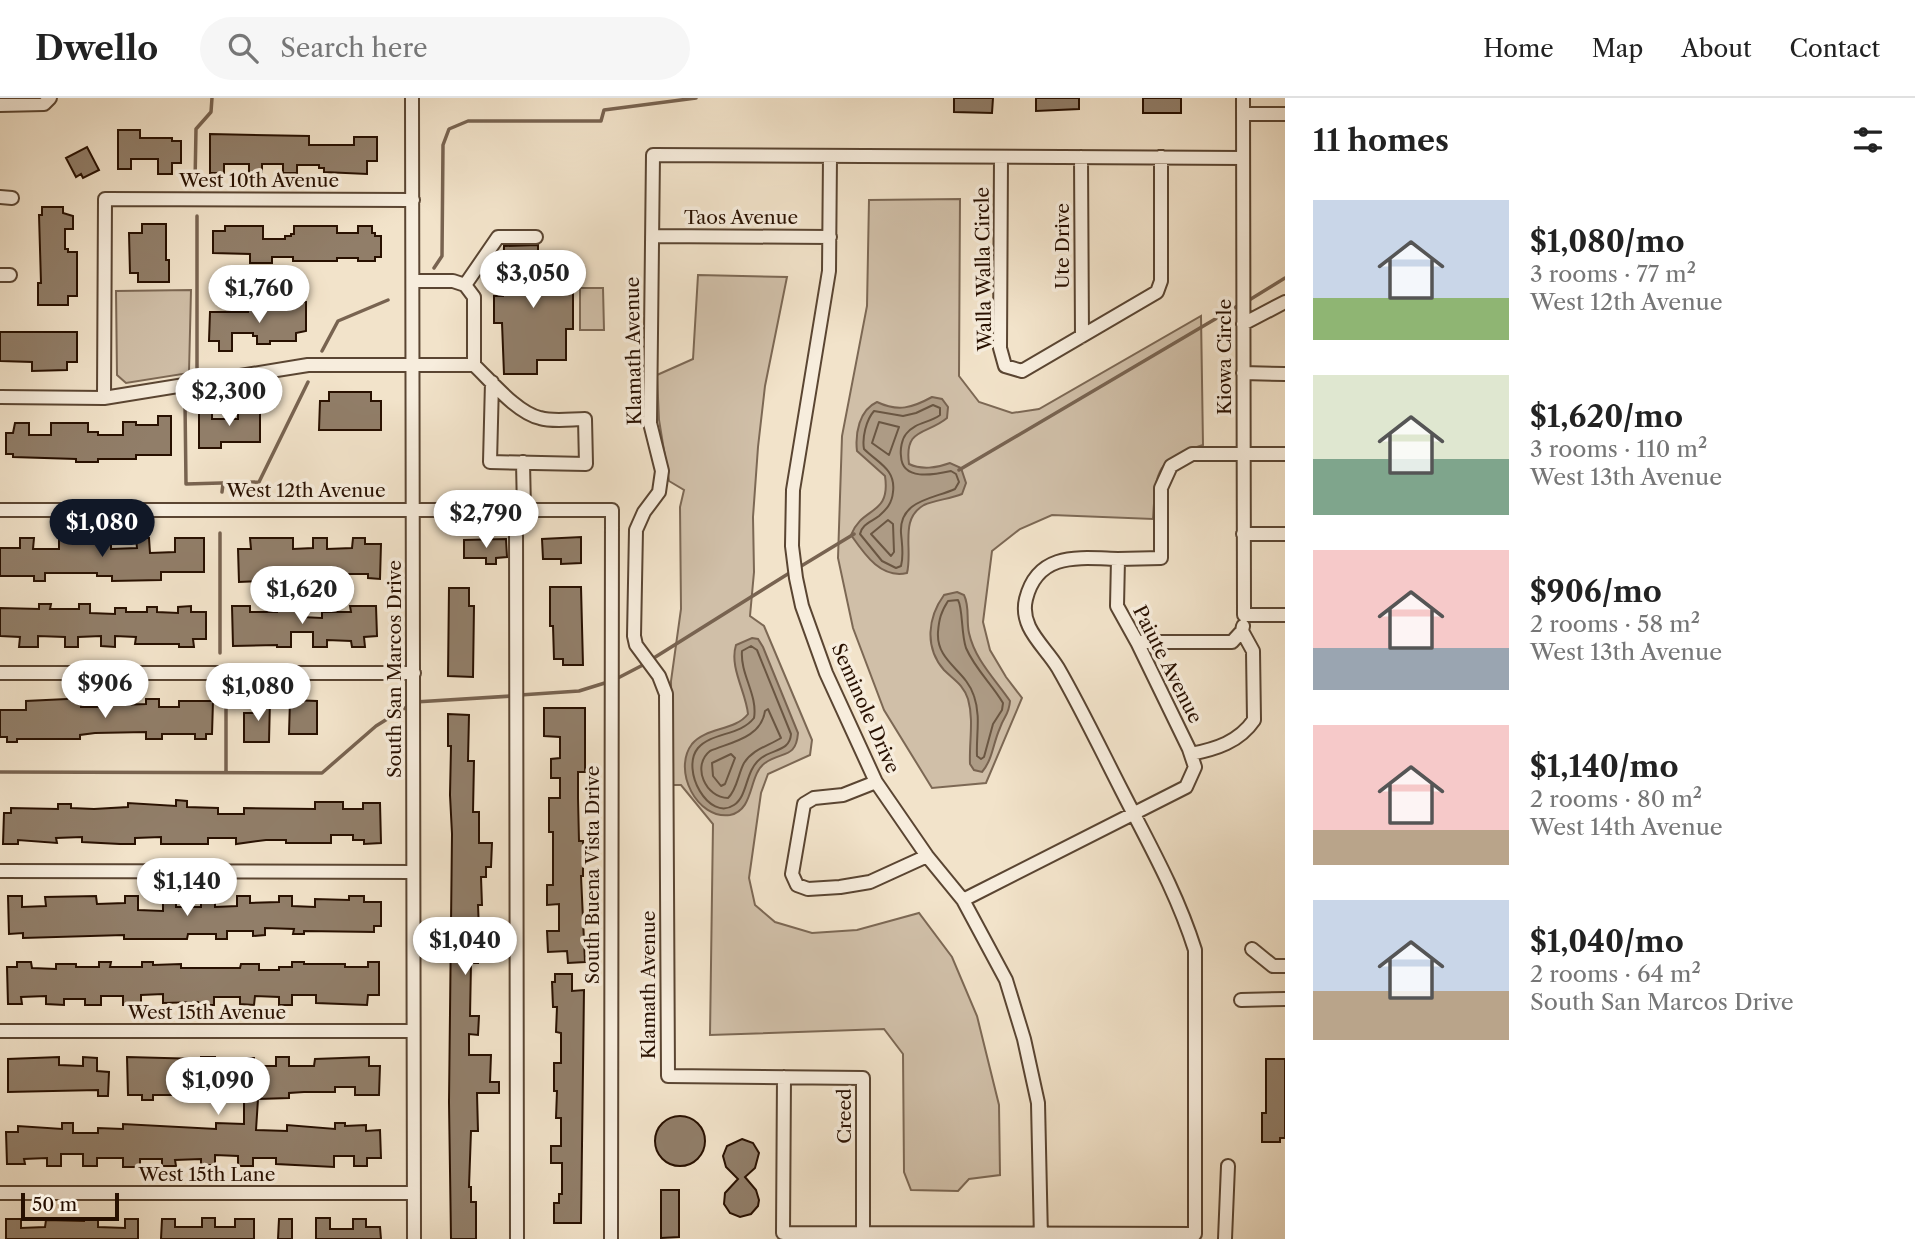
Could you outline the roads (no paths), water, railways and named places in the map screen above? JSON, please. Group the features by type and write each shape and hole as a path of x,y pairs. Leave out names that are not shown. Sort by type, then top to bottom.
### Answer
{"street":[{"path":"0,105 44,104 50,98"},
{"name":"South San Marcos Drive","path":"412,98 414,1239"},
{"name":"Kiowa Circle","path":"1242,631 1243,98"},
{"path":"1243,114 1285,114"},
{"name":"Klamath Avenue","path":"784,1077 668,1076 666,694 634,635 636,530 644,512 659,492 662,471 650,423 653,155 1243,158"},
{"name":"Seminole Drive","path":"830,157 829,271 793,490 793,557 796,578 802,606 826,673 876,782 963,900 1006,980 1024,1039 1038,1103 1041,1237"},
{"name":"Walla Walla Circle","path":"1001,157 1000,348 1005,366 1021,370 1157,292 1161,281 1161,157"},
{"name":"Ute Drive","path":"1081,157 1082,336"},
{"name":"West 10th Avenue","path":"104,398 105,199 413,200"},
{"name":"Taos Avenue","path":"652,236 830,237"},
{"path":"465,285 498,237 536,237"},
{"path":"413,281 453,281 465,285 474,297 474,365"},
{"path":"1242,318 1285,302"},
{"path":"0,397 104,398 308,365 474,365 492,382 514,404 539,418 585,419 586,464 490,462 492,382"},
{"path":"1243,373 1285,374"},
{"path":"784,1077 783,1233 1041,1237 1195,1234 1195,950 1182,908 1057,665 1035,639 1027,622 1026,601 1032,583 1046,567 1065,558 1161,558 1161,488 1171,466 1192,454 1285,454"},
{"path":"517,1239 520,510 523,463"},
{"name":"West 12th Avenue","path":"0,509 612,510"},
{"name":"South Buena Vista Drive","path":"611,1239 612,510"},
{"path":"1242,534 1285,534"},
{"name":"Paiute Avenue","path":"963,900 1186,787 1195,767 1191,754 1117,606 1118,559"},
{"path":"1244,615 1285,615"},
{"path":"1137,642 1232,642 1242,631 1253,651 1254,720 1235,739 1220,747 1191,754"},
{"path":"0,673 414,673"},
{"path":"876,782 842,796 814,798 804,804 792,874 797,885 808,889 870,882 928,856"},
{"path":"0,870 413,872"},
{"path":"1252,949 1273,966 1285,966"},
{"path":"1241,1000 1285,999"},
{"name":"West 15th Avenue","path":"0,1031 413,1031"},
{"name":"Creed","path":"784,1077 863,1078 863,1234"},
{"path":"1225,1239 1228,1166"},
{"name":"West 15th Lane","path":"0,1193 414,1193"}],"water":[{"path":"932,397 942,399 948,407 947,418 914,438 908,452 909,464 929,468 950,463 961,468 966,483 962,494 928,503 916,511 909,526 907,573 898,574 874,564 851,535 862,519 880,505 886,489 885,476 857,451 858,430 866,411 877,402 898,408 918,404"},
{"path":"957,592 964,595 966,600 969,633 976,652 1010,701 991,756 982,772 974,770 970,764 971,723 968,699 961,686 938,661 931,642 934,613 944,595"},
{"path":"752,638 758,639 763,647 798,733 797,741 791,751 771,759 760,768 748,800 738,812 730,815 718,814 707,810 691,791 685,767 687,755 692,744 698,739 736,723 748,714 734,653 736,645"}],"waterway":[{"path":"195,183 196,129 211,112 212,98"},
{"path":"434,268 442,256 443,145 449,129 468,121 601,121 604,110 696,98"},
{"path":"197,216 197,368"},
{"path":"1246,302 1285,278"},
{"path":"322,351 338,321 388,300"},
{"path":"959,470 1239,305"},
{"path":"185,402 186,484 259,482 308,382"},
{"path":"222,492 223,484"},
{"path":"220,533 220,653"},
{"path":"798,568 854,534"},
{"path":"616,679 791,572"},
{"path":"520,695 579,691 608,682"},
{"path":"226,693 226,772"},
{"path":"415,702 512,696"},
{"path":"0,772 322,773 376,726 408,706"}]}
